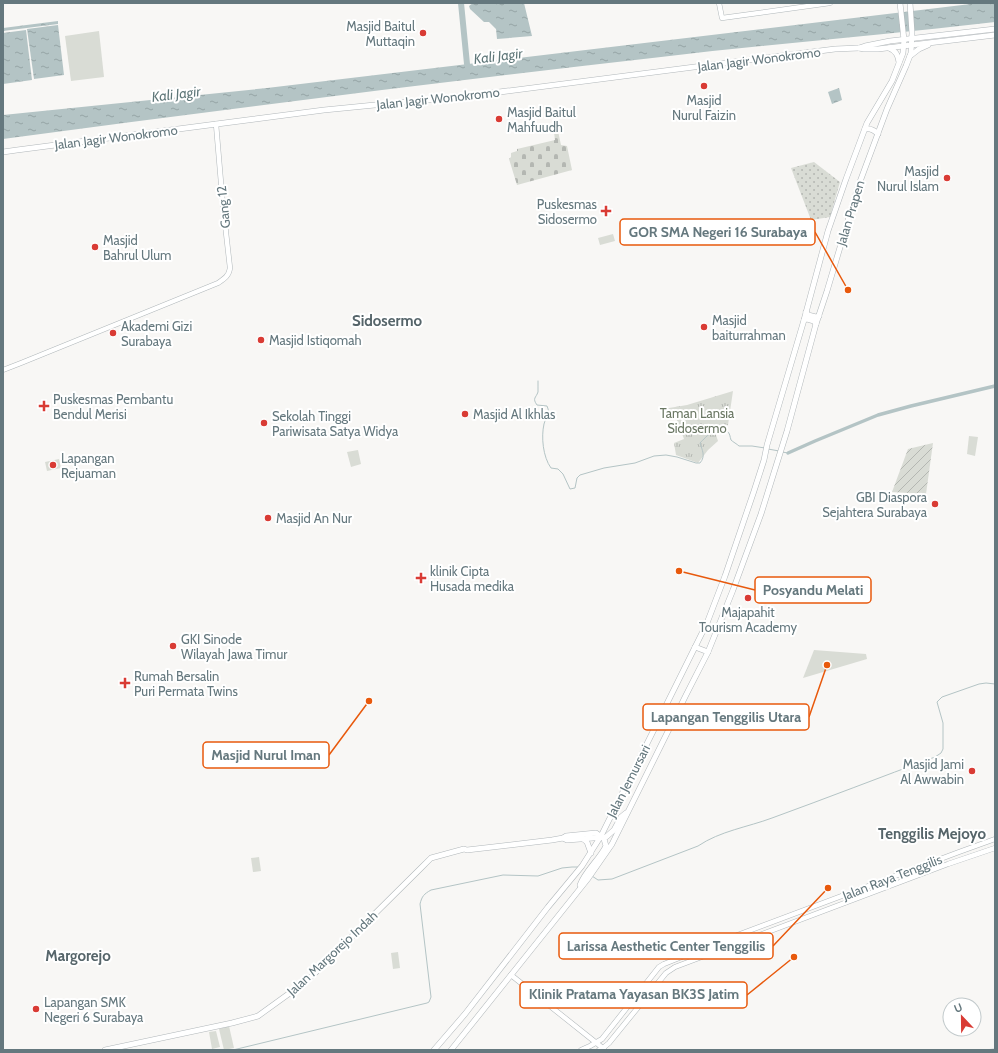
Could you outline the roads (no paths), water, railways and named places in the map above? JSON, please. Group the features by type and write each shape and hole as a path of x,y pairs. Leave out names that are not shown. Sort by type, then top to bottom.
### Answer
{"main road":[{"path":"719,3 722,18 830,3"},
{"name":"Jalan Prapen","path":"765,452 806,316 828,231 846,178 872,131 887,109 910,56 912,33 910,4"},
{"name":"Jalan Prapen","path":"779,455 803,375 816,320 858,187 872,131 873,111 892,81 904,46 900,6"},
{"path":"912,42 995,29"},
{"path":"912,42 937,42 995,35"},
{"name":"Jalan Jagir Wonokromo","path":"3,152 216,124 476,95 781,56 859,48 883,42 904,40 912,42"},
{"name":"Jalan Jagir Wonokromo","path":"859,48 888,48 904,46 912,42"},
{"path":"910,56 921,48 937,42"},
{"path":"888,48 893,49 896,53 899,64"},
{"name":"Gang 12","path":"3,370 36,358 218,283 230,273 216,124"},
{"name":"Jalan Jagir Wonokromo","path":"3,149 11,148 17,150"},
{"path":"806,316 816,320"},
{"name":"Jalan Jemursari","path":"434,1050 465,1014 548,907 582,866 601,836 707,623 754,491 765,452"},
{"name":"Jalan Jemursari","path":"590,872 612,844 708,652 756,527 779,455"},
{"path":"695,647 708,652"},
{"path":"601,836 606,836 612,832 621,817 627,813"},
{"name":"Jalan Margorejo Indah","path":"105,1050 258,1016 313,975 431,858 464,849 467,850 563,838 566,836 592,833 596,833 601,836"},
{"path":"451,1050 580,888 606,846 605,841 601,836"},
{"name":"Jalan Margorejo Indah","path":"563,838 567,840 601,836"},
{"path":"582,838 587,842 590,853"},
{"name":"Jalan Raya Tenggilis","path":"596,1043 602,1039 659,967 664,964 995,839"},
{"name":"Jalan Raya Tenggilis","path":"602,1049 609,1043 666,973 675,967 856,900 948,864 995,848"},
{"path":"946,857 948,864"},
{"path":"853,892 856,900"},
{"path":"719,942 721,949"},
{"path":"511,975 602,1049"},
{"path":"581,1050 596,1043"}],"water":[{"path":"473,3 524,3 532,36 497,39 496,29 489,22 484,22 470,9 469,6"},
{"name":"Kali Jagir","path":"979,3 995,3 995,22 703,52 332,96 3,139 3,115 267,88"},
{"path":"58,21 58,24 3,31 3,28"},
{"path":"58,25 64,75 34,79 27,29"},
{"path":"26,30 32,80 3,84 3,33"},
{"path":"839,88 842,100 832,104 828,92"}],"waterway":[{"path":"461,3 467,64"},
{"path":"538,381 538,392 535,401 537,405 547,406 548,411 544,424 543,435 543,447 546,458 551,468 558,469 563,474 570,489 575,488 577,478 580,475 604,468 635,463 654,456 666,455 700,463 703,458 700,443 713,431 720,428 728,432 731,440 739,446 765,448"},
{"path":"788,453 878,415 995,386"},
{"path":"768,449 779,451"},
{"path":"782,452 788,453"},
{"path":"592,876 598,880 612,879 698,846 725,833 772,818 935,757 941,753 943,749 943,723 937,702 942,697 979,684 995,684"},
{"path":"233,1050 429,1002 431,997 420,904 425,894 431,890 503,875 538,876 562,868 579,867"},
{"path":"984,1050 995,1049"}],"place":[{"name":"Masjid Baitul Muttaqin","path":"423,33"},
{"name":"Masjid Nurul Faizin","path":"704,86"},
{"name":"Masjid Baitul Mahfuudh","path":"499,119"},
{"name":"Masjid Nurul Islam","path":"947,178"},
{"name":"Puskesmas Sidosermo","path":"606,211"},
{"name":"Masjid Bahrul Ulum","path":"95,247"},
{"name":"GOR SMA Negeri 16 Surabaya","path":"848,290"},
{"name":"Masjid baiturrahman","path":"704,327"},
{"name":"Akademi Gizi Surabaya","path":"113,333"},
{"name":"Masjid Istiqomah","path":"261,340"},
{"name":"Puskesmas Pembantu Bendul Merisi","path":"44,406"},
{"name":"Masjid Al Ikhlas","path":"465,414"},
{"name":"Sekolah Tinggi Pariwisata Satya Widya","path":"264,423"},
{"name":"Lapangan Rejuaman","path":"53,465"},
{"name":"GBI Diaspora Sejahtera Surabaya","path":"935,504"},
{"name":"Masjid An Nur","path":"268,518"},
{"name":"Posyandu Melati","path":"679,571"},
{"name":"klinik Cipta Husada medika","path":"421,578"},
{"name":"Majapahit Tourism Academy","path":"748,598"},
{"name":"GKI Sinode Wilayah Jawa Timur","path":"173,646"},
{"name":"Lapangan Tenggilis Utara","path":"827,665"},
{"name":"Rumah Bersalin Puri Permata Twins","path":"125,683"},
{"name":"Masjid Nurul Iman","path":"369,701"},
{"name":"Masjid Jami Al Awwabin","path":"972,771"},
{"name":"Larissa Aesthetic Center Tenggilis","path":"828,888"},
{"name":"Klinik Pratama Yayasan BK3S Jatim","path":"794,957"},
{"name":"Lapangan SMK Negeri 6 Surabaya","path":"36,1009"}],"district":[{"name":"Sidosermo","path":"387,321"},
{"name":"Tenggilis Mejoyo","path":"932,834"},
{"name":"Margorejo","path":"78,956"}],"park label":[{"name":"Taman Lansia Sidosermo","path":"697,420"}]}
